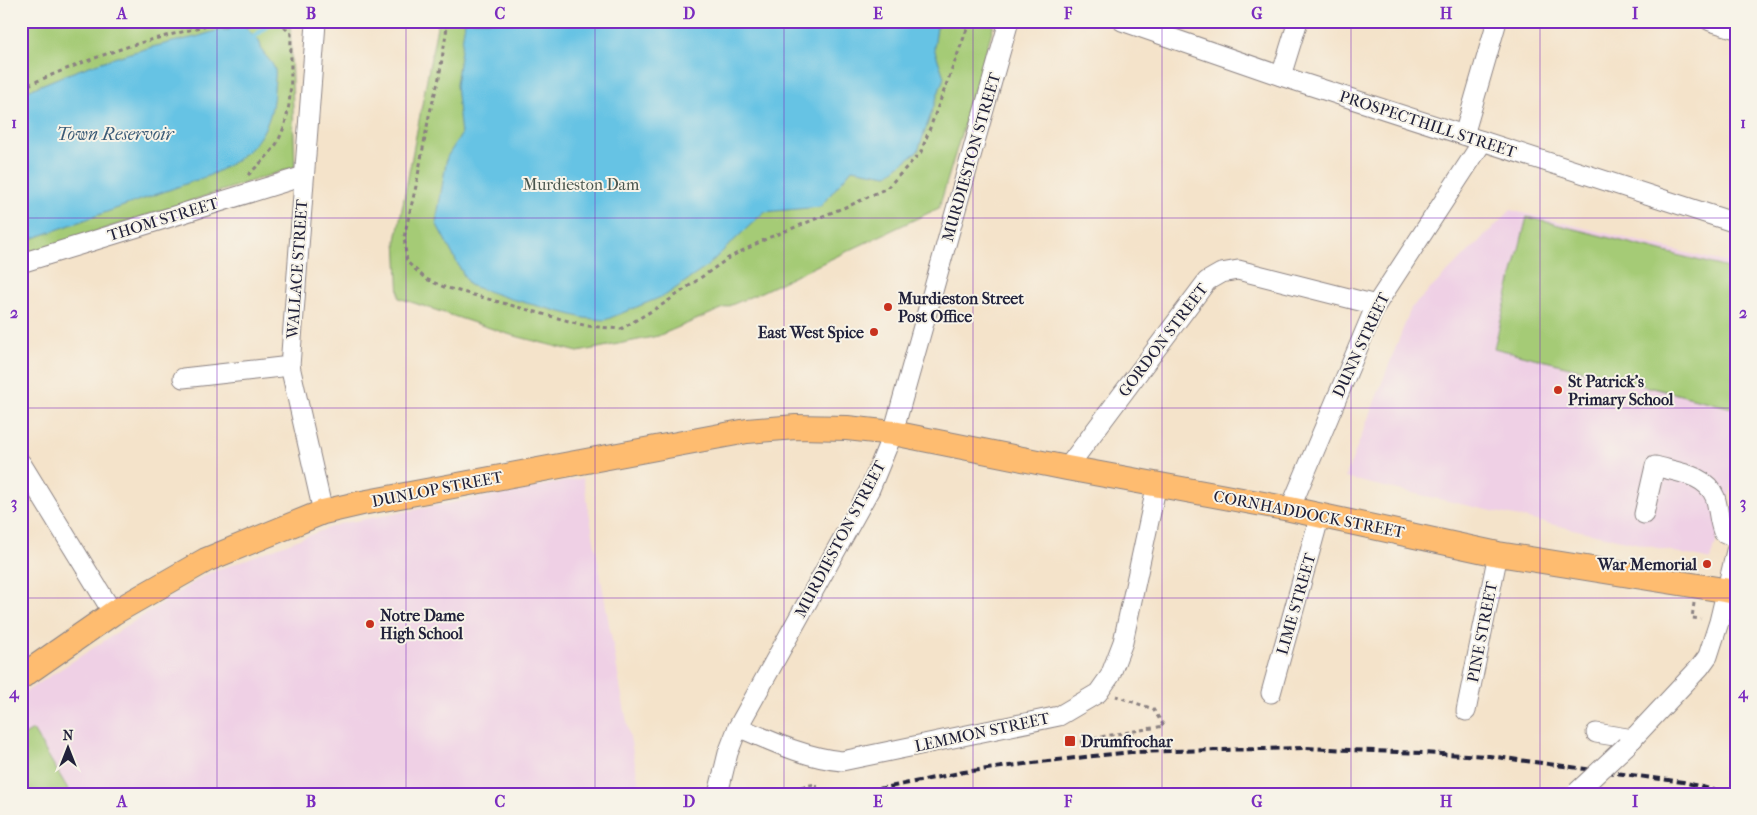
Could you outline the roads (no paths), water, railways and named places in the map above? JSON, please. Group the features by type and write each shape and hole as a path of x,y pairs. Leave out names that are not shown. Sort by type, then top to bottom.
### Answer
{"main road":[{"name":"DUNLOP STREET","path":"21,677 113,613 206,560 323,512 372,501 748,431 796,427 847,428 893,433"},
{"name":"CORNHADDOCK STREET","path":"893,433 1067,468 1290,509 1498,554 1731,591"}],"street":[{"name":"MURDIESTON STREET","path":"719,790 728,754 738,727 870,489 893,433 1009,21"},
{"name":"PROSPECTHILL STREET","path":"1122,21 1281,76 1736,223"},
{"path":"1281,76 1298,21"},
{"path":"1464,135 1498,21"},
{"path":"1710,21 1736,29"},
{"name":"WALLACE STREET","path":"316,23 290,366 323,512"},
{"name":"DUNN STREET","path":"1290,509 1376,306 1484,141"},
{"name":"THOM STREET","path":"21,263 304,176"},
{"name":"GORDON STREET","path":"1067,468 1207,280 1221,273 1238,270 1376,306"},
{"path":"183,378 290,366"},
{"path":"21,463 113,613"},
{"path":"1644,514 1655,466 1700,479 1711,489 1716,500 1718,520 1723,532 1736,538"},
{"name":"LEMMON STREET","path":"738,727 784,746 832,760 842,761 1059,716 1098,693 1110,676 1123,642 1157,484"},
{"name":"LIME STREET","path":"1271,692 1320,515"},
{"path":"1577,793 1629,742 1700,667 1708,656 1731,591 1736,551"},
{"name":"PINE STREET","path":"1466,711 1498,554"},
{"path":"1596,733 1629,742"}],"water":[{"name":"Murdieston Dam","path":"465,21 938,21 934,48 944,77 918,151 887,175 852,169 820,207 764,212 705,268 666,295 605,320 584,318 511,299 469,285 436,223 447,157 461,135 456,85"},
{"name":"Town Reservoir","path":"233,26 245,26 259,40 262,51 275,70 272,106 263,133 255,144 234,161 208,176 31,239 21,239 21,94 107,60 212,32 229,30"}],"waterway":[{"path":"254,37 273,21"}],"railway":[{"path":"854,794 964,772 1131,752 1305,748 1489,756 1683,782 1729,794"}],"place":[{"name":"Murdieston Street Post Office","path":"888,307"},
{"name":"East West Spice","path":"874,332"},
{"name":"St Patrick's Primary School","path":"1558,390"},
{"name":"War Memorial","path":"1707,564"},
{"name":"Notre Dame High School","path":"370,624"},
{"name":"Drumfrochar","path":"1070,741"}]}
